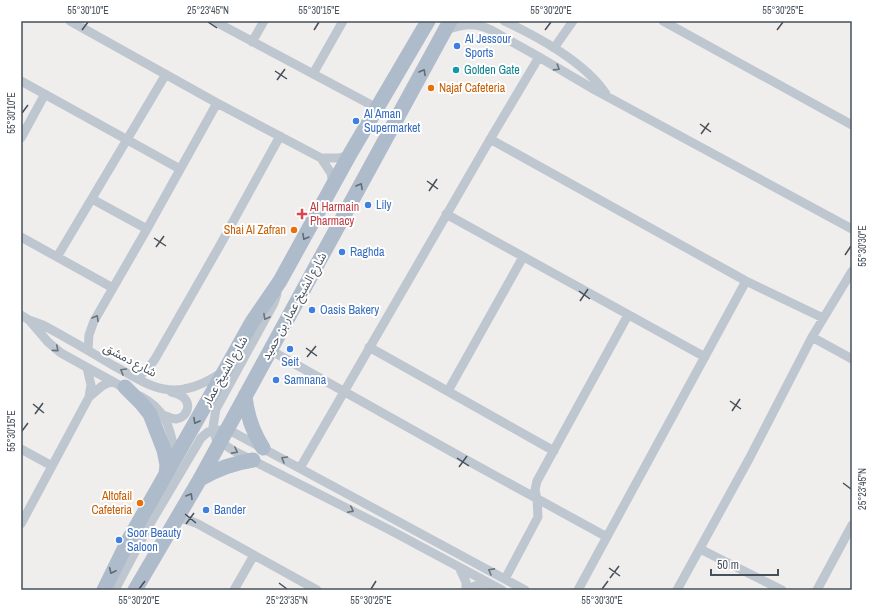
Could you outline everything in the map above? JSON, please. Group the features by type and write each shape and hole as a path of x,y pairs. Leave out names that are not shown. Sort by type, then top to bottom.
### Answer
{"main road":[{"path":"350,154 428,21"},
{"name":"شارع الشيخ عمار بن حميد","path":"135,590 200,479 220,434 245,396 448,25"},
{"name":"شارع الشيخ عمار","path":"104,590 122,550 252,322 280,281 350,154"},
{"path":"124,382 150,414 164,450 166,474"},
{"path":"245,396 246,407 252,429 263,448"},
{"path":"200,479 211,472 235,463 253,460"}],"street":[{"path":"70,21 82,24 217,103 321,158 331,173 333,186"},
{"path":"214,21 377,108"},
{"path":"252,42 264,21"},
{"path":"313,74 343,21"},
{"path":"504,21 554,48 582,68 607,95"},
{"path":"554,48 573,21"},
{"path":"663,21 852,124"},
{"path":"448,25 476,23 491,30 582,82 852,229"},
{"path":"300,468 446,214 539,57"},
{"path":"57,257 166,74"},
{"path":"21,81 180,169"},
{"path":"21,138 45,94"},
{"path":"88,350 91,328 217,103"},
{"path":"89,397 102,386 124,382 147,370 155,359 215,254 280,136"},
{"path":"490,139 746,280 823,318"},
{"path":"321,158 339,158 350,154"},
{"path":"92,199 147,229"},
{"path":"446,214 705,357"},
{"path":"842,224 852,236"},
{"path":"21,237 113,288"},
{"path":"448,391 523,257"},
{"path":"677,590 749,459 812,337 852,271"},
{"path":"578,590 746,280"},
{"path":"280,281 274,303 216,409 214,421 220,434 253,460 388,529 502,590"},
{"name":"شارع دمشق","path":"21,315 39,323 88,350 124,382 154,404 163,415 171,432 176,457"},
{"path":"505,578 536,521 538,513 535,486 628,315"},
{"name":"شارع دمشق","path":"30,320 54,348 87,368 124,382 150,385 164,389 180,390 193,388 224,372"},
{"path":"812,337 852,359"},
{"path":"369,347 554,451"},
{"path":"270,350 607,537"},
{"path":"21,524 89,397 91,385 87,368"},
{"path":"163,415 176,419 182,417 188,408 184,397 164,389"},
{"path":"115,590 146,531 196,446 201,438 208,432 220,434 263,448 525,590"},
{"path":"21,449 52,466"},
{"path":"177,518 198,524 317,590"},
{"path":"817,590 852,525"},
{"path":"700,549 782,590"},
{"path":"234,590 254,555"},
{"path":"459,567 466,582 466,589 481,584 490,584"}],"place":[{"name":"Al Jessour Sports","path":"457,46"},
{"name":"Golden Gate","path":"456,70"},
{"name":"Najaf Cafeteria","path":"431,88"},
{"name":"Al Aman Supermarket","path":"356,121"},
{"name":"Lily","path":"368,205"},
{"name":"Al Harmain Pharmacy","path":"302,214"},
{"name":"Shai Al Zafran","path":"294,230"},
{"name":"Raghda","path":"342,252"},
{"name":"Oasis Bakery","path":"312,310"},
{"name":"Seit","path":"290,349"},
{"name":"Samnana","path":"276,380"},
{"name":"Altofail Cafeteria","path":"140,503"},
{"name":"Bander","path":"206,510"},
{"name":"Soor Beauty Saloon","path":"119,540"}]}
